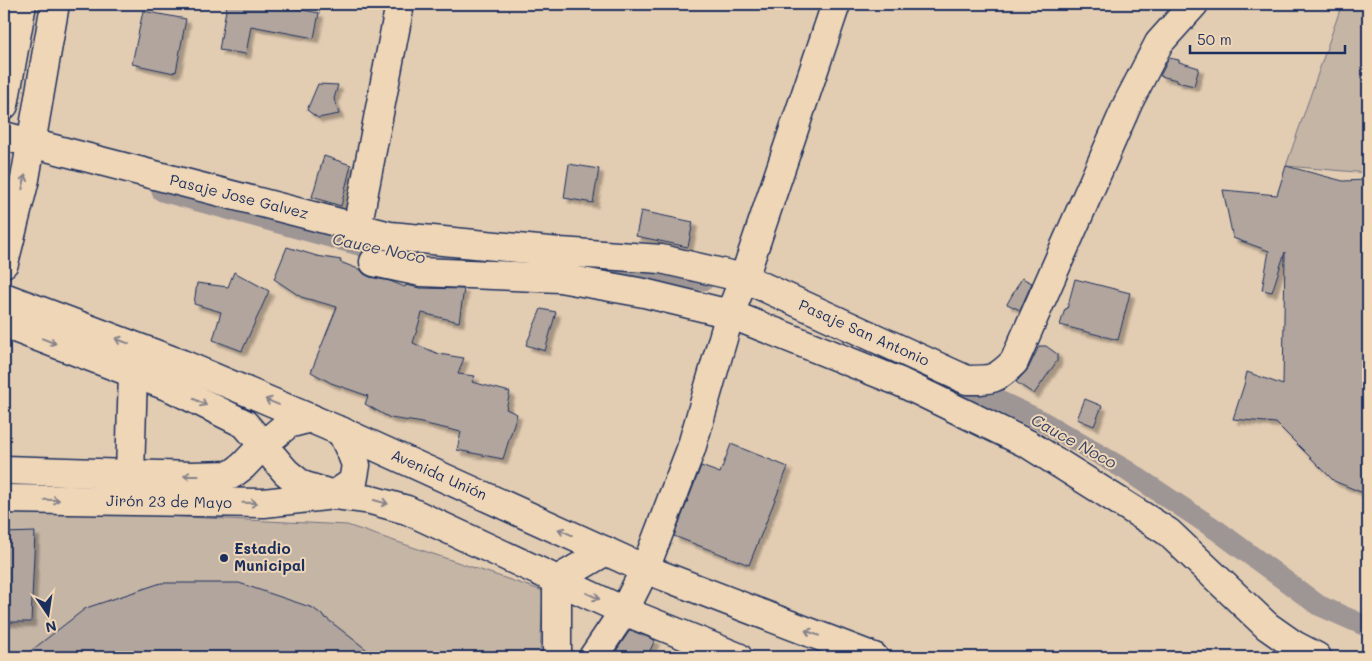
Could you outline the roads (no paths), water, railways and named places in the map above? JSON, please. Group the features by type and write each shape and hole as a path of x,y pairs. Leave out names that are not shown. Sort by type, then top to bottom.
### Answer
{"street":[{"path":"4,104 22,4"},
{"path":"4,263 25,179 55,4"},
{"path":"357,228 400,4"},
{"path":"593,657 624,610 645,569 691,449 730,314 744,278 836,4"},
{"name":"Pasaje San Antonio","path":"744,278 967,380 986,380 1001,376 1014,362 1128,103 1159,43 1194,4"},
{"name":"Pasaje Jose Galvez","path":"4,136 390,236 560,252 661,259 744,278"},
{"path":"374,262 421,272 560,278 644,292 730,314 900,382 1028,444 1168,532 1267,626 1294,645 1317,657"},
{"name":"Avenida Unión","path":"4,296 182,364 311,418 645,569 874,657"},
{"path":"4,324 172,388 245,424 286,472 302,485 334,495 370,500 407,510 624,610 738,657"},
{"path":"130,474 132,373"},
{"path":"263,445 288,424 311,418"},
{"path":"334,495 353,482 356,465 341,431"},
{"name":"Jirón 23 de Mayo","path":"4,470 191,476 231,474 243,466 263,445"},
{"name":"Jirón 23 de Mayo","path":"4,499 264,503 334,495"},
{"path":"557,580 606,551"},
{"path":"557,580 557,657"}],"waterway":[{"name":"Cauce Noco","path":"162,191 401,255"},
{"name":"Cauce Noco","path":"551,266 604,269 704,280"},
{"name":"Cauce Noco","path":"958,382 1040,420 1126,470 1218,531 1318,605 1368,627"}],"place":[{"name":"Estadio Municipal","path":"224,558"}]}
